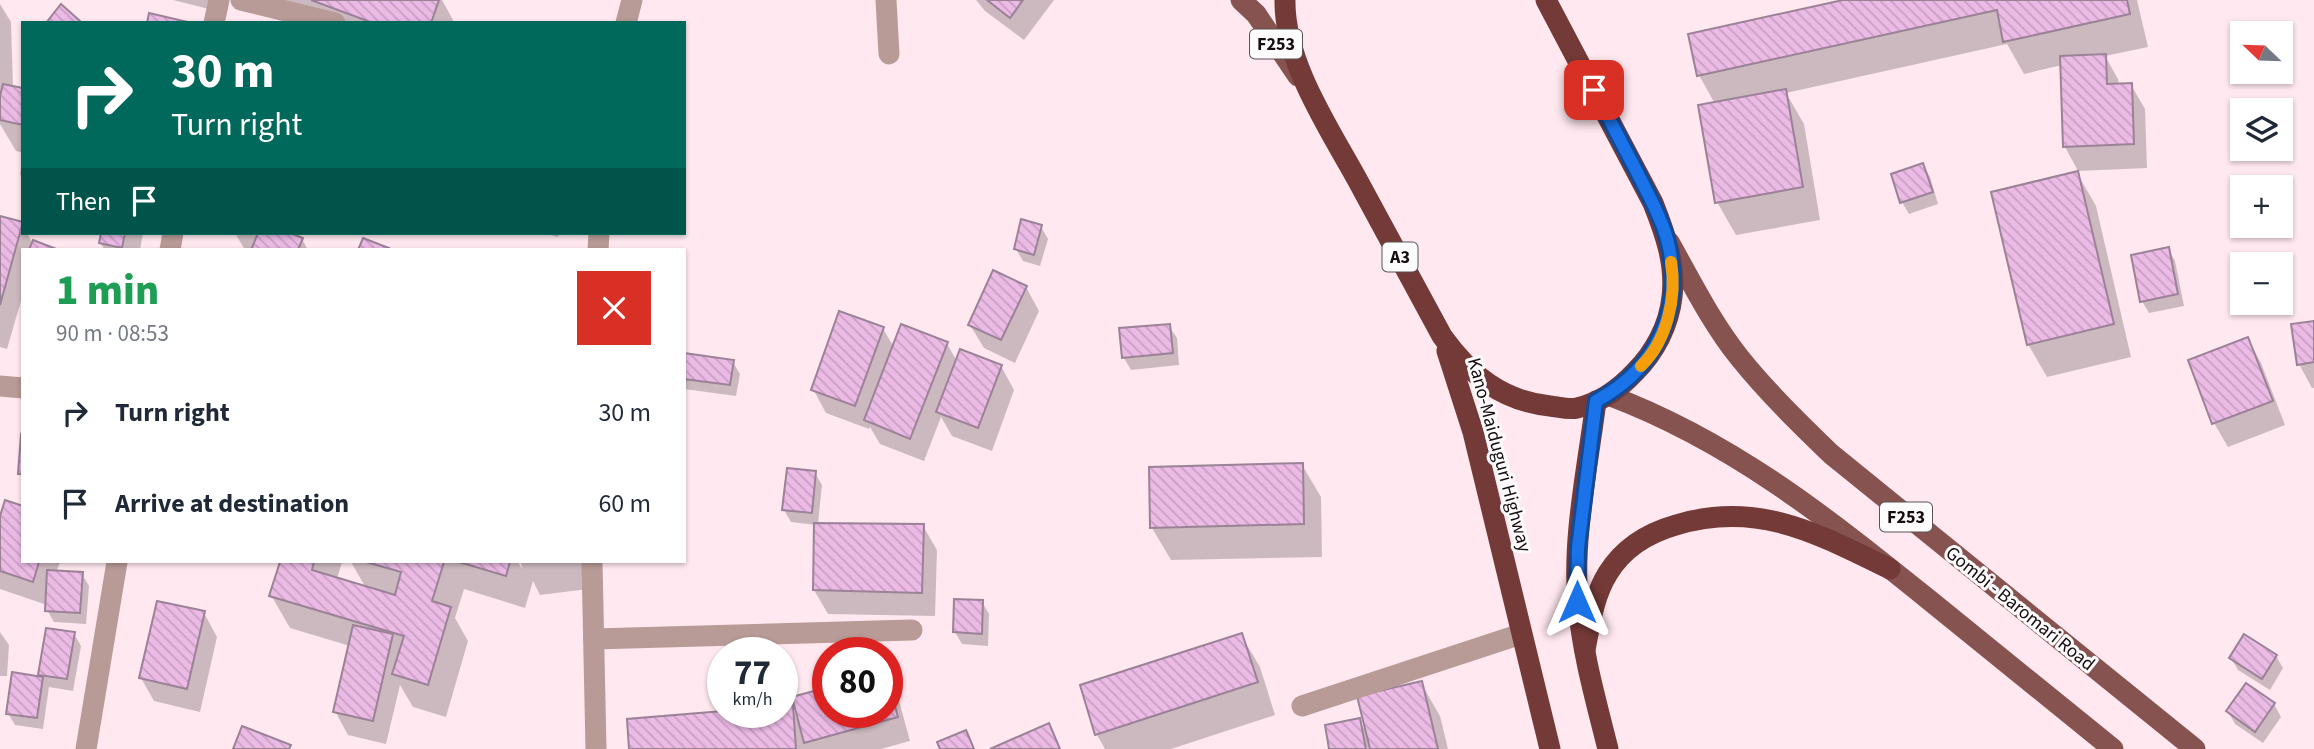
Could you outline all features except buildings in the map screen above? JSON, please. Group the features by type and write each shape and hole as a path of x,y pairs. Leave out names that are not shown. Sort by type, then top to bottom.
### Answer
{"highway":[{"name":"A3","path":"1284,0 1292,46 1308,90 1443,336 1459,360 1484,382 1512,398 1574,409 1602,398 1622,386 1648,360 1663,332 1672,297 1672,268 1667,238 1653,203 1546,0"},
{"name":"Kano-Maiduguri Highway","path":"1443,336 1473,432 1550,749"},
{"path":"1602,398 1578,548 1577,602 1608,749"},
{"path":"1585,650 1595,603 1607,573 1628,548 1656,531 1686,522 1721,516 1756,516 1825,537 1890,569"}],"main road":[{"name":"F253","path":"1241,0 1256,14 1308,90"},
{"name":"Gombi - Baromari Road","path":"1667,238 1707,310 1738,356 1831,454 2194,749"},
{"name":"F253","path":"1602,398 1655,413 1740,458 1790,492 2113,749"}],"street":[{"path":"214,21 219,0"},
{"path":"241,0 327,21"},
{"path":"627,21 632,0"},
{"path":"886,0 889,54"},
{"path":"0,386 21,388"},
{"path":"86,749 117,563"},
{"path":"592,563 596,749"},
{"path":"594,639 912,630"},
{"path":"1302,706 1521,634"}],"slow traffic":[{"path":"1641,366 1648,360 1663,332 1672,297 1671,262"}],"route":[{"path":"1577,602 1578,548 1596,401 1622,386 1648,360 1663,332 1672,297 1672,268 1667,238 1653,203 1594,90"}]}
